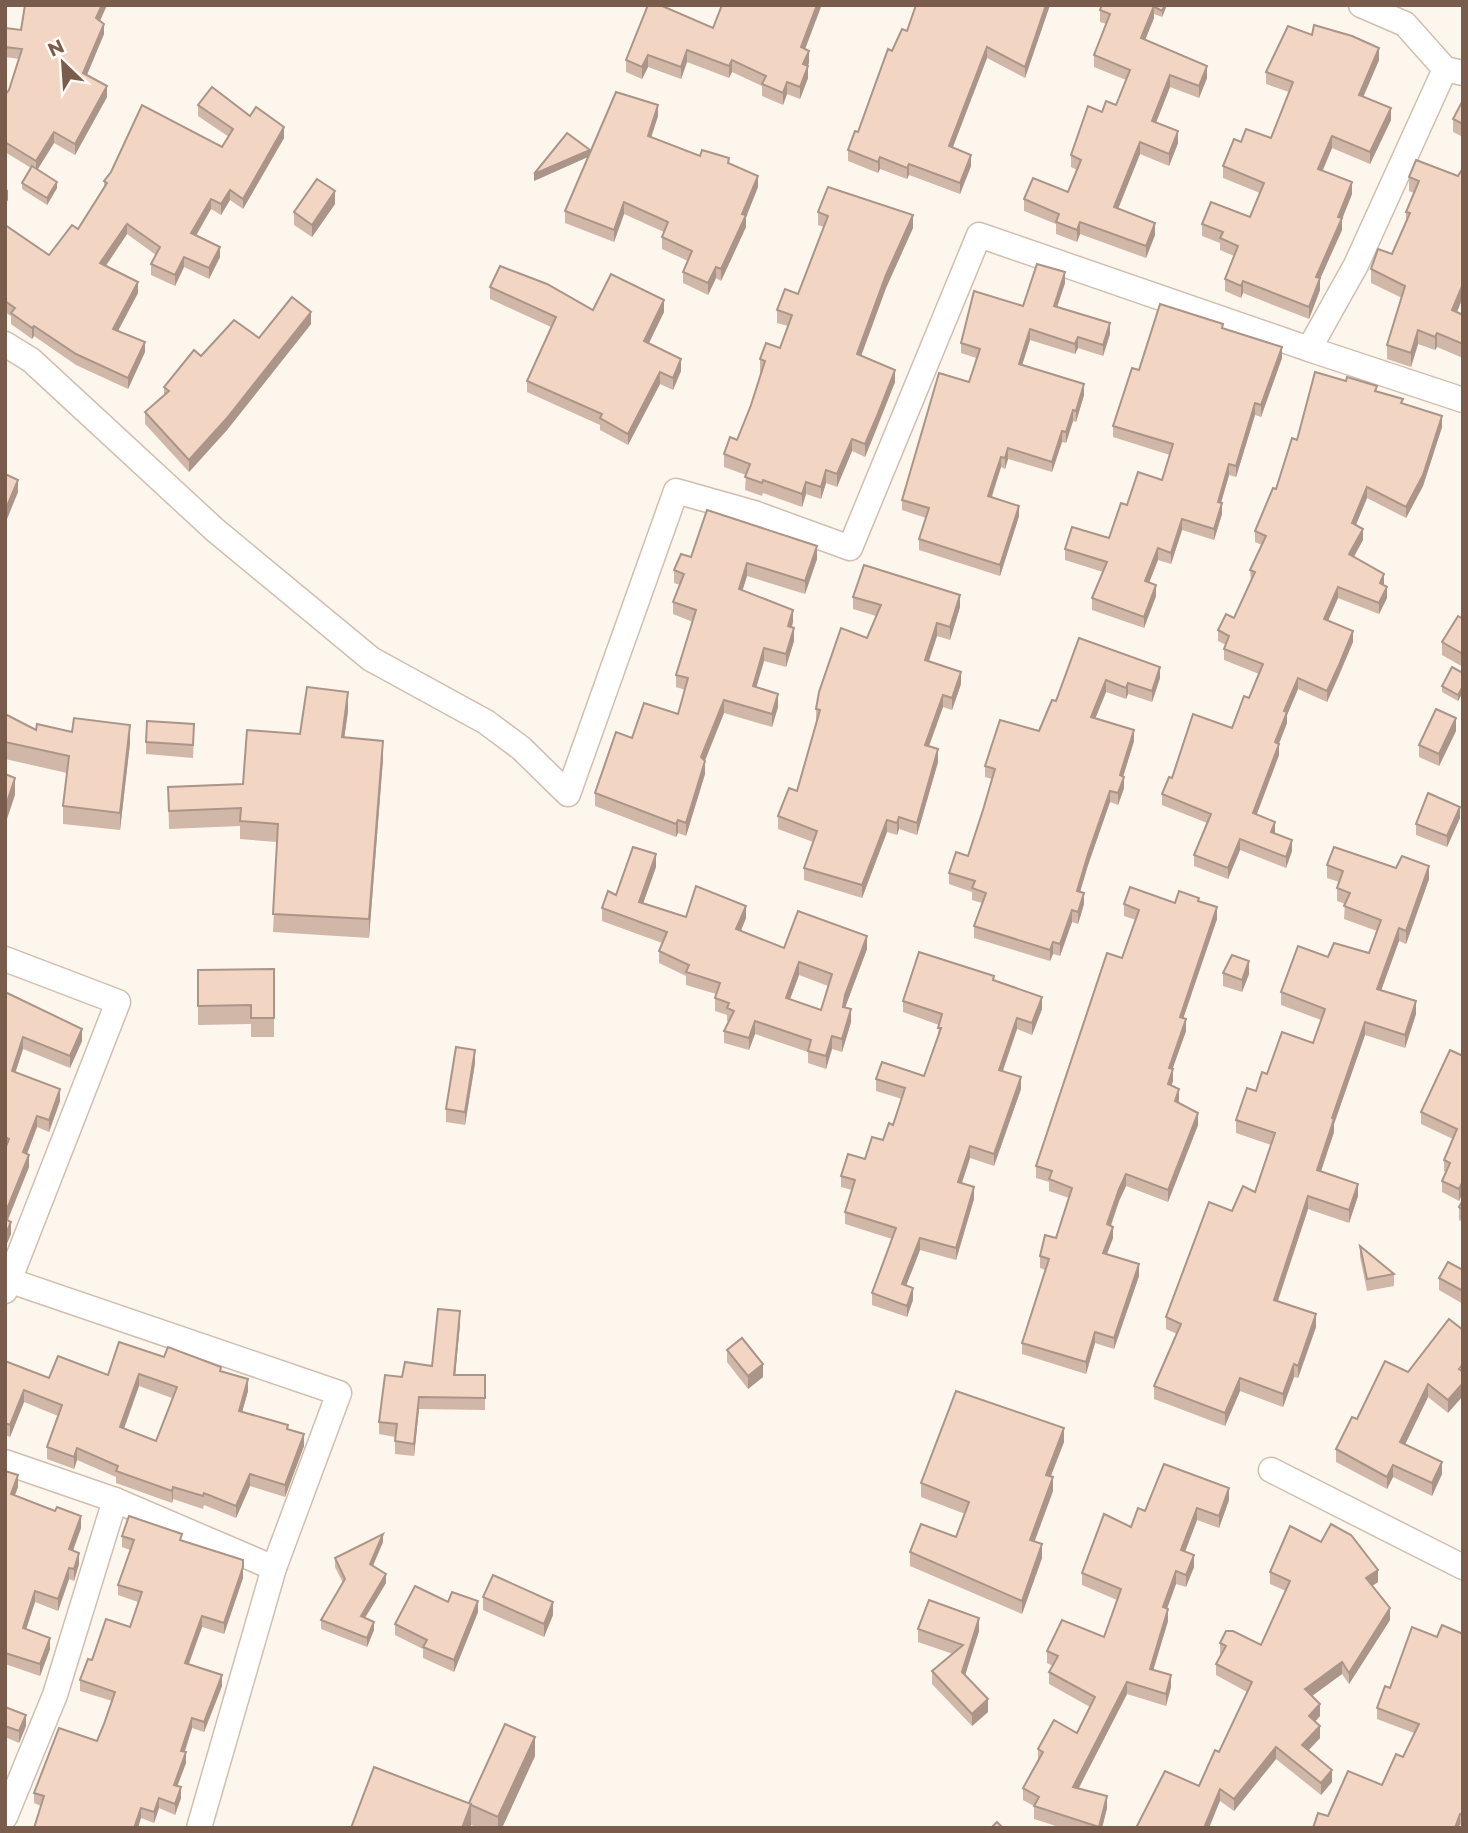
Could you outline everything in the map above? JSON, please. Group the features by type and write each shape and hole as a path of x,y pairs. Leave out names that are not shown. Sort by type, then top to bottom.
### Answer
{"street":[{"path":"1309,349 1356,265 1454,71 1406,14 1361,5"},
{"path":"5,344 32,360 215,530 371,659 486,723 521,748 568,794 676,491 754,513 850,548 979,235 1463,400"},
{"path":"5,959 118,1002 6,1284 339,1393 274,1568 199,1828"},
{"path":"5,1462 115,1500 274,1568"},
{"path":"1271,1470 1463,1567"},
{"path":"5,1817 55,1695 115,1500"}],"building":[{"path":"25,5 102,5 96,18 104,24 83,73 107,86 75,144 54,132 36,161 5,142 5,95 22,49 5,47 5,28 21,30"},
{"path":"648,5 660,5 713,28 722,5 817,5 801,47 809,51 803,64 808,66 800,87 787,82 783,93 762,84 766,76 732,60 729,66 687,50 681,67 648,55 642,67 626,60"},
{"path":"916,5 1046,5 1025,67 987,47 949,146 971,155 960,183 909,164 907,168 880,157 878,162 848,150 855,131 858,132 888,49 892,51 902,29 907,31"},
{"path":"1102,5 1154,6 1141,38 1207,66 1199,86 1170,75 1152,121 1178,131 1169,154 1140,142 1114,207 1155,223 1146,246 1080,222 1077,230 1056,222 1059,214 1024,199 1033,178 1068,192 1081,160 1071,155 1088,106 1102,112 1106,101 1116,105 1130,70 1094,55 1110,14 1100,10"},
{"path":"1151,5 1165,5 1162,11"},
{"path":"1314,25 1352,36 1379,48 1359,95 1391,108 1370,152 1332,136 1318,169 1352,182 1338,217 1342,218 1316,277 1320,278 1309,307 1243,281 1241,286 1225,279 1238,246 1220,238 1223,232 1202,224 1211,202 1250,217 1264,183 1223,166 1234,139 1241,142 1246,129 1271,138 1293,82 1266,72 1288,26 1312,35"},
{"path":"212,87 250,116 256,107 284,127 243,199 230,190 221,204 211,199 191,233 220,247 209,268 184,257 175,275 151,264 160,247 127,224 100,263 138,282 113,329 145,342 128,378 76,354 11,313 15,308 5,301 5,225 49,255 72,225 78,229 107,183 104,181 111,172 142,105 222,147 233,129 198,105"},
{"path":"616,92 658,105 648,136 700,156 702,150 729,158 728,163 758,176 742,214 746,215 721,269 716,267 708,283 683,272 692,251 662,237 668,222 624,202 614,230 565,211"},
{"path":"1463,100 1463,124 1453,119"},
{"path":"567,133 590,150 534,174"},
{"path":"1416,160 1458,176 1463,168 1463,284 1452,310 1463,315 1463,344 1437,333 1435,337 1418,330 1411,353 1387,345 1405,286 1371,269 1378,249 1392,254 1410,213 1406,212 1419,181 1409,177"},
{"path":"32,166 57,182 47,198 22,183"},
{"path":"317,179 335,191 312,225 294,212"},
{"path":"828,187 913,215 886,275 857,354 895,370 877,416 865,444 852,439 837,474 826,470 821,487 806,482 802,494 763,480 762,483 745,477 750,464 724,454 730,437 737,440 751,405 765,361 760,359 766,343 780,348 792,315 777,310 785,289 798,294 828,216 818,212"},
{"path":"1037,264 1065,272 1054,306 1110,323 1103,345 1078,337 1075,344 1030,329 1019,364 1084,384 1076,411 1073,410 1066,432 1062,431 1052,462 1008,448 1005,458 1001,457 988,496 1019,506 1000,565 919,539 929,508 902,500 939,373 969,382 980,349 961,343 974,291 1023,306"},
{"path":"500,266 547,284 593,310 611,274 664,300 644,341 681,359 673,378 660,372 628,434 600,418 602,414 527,381 556,317 490,287"},
{"path":"292,297 311,312 227,418 189,460 145,412 169,391 164,387 194,350 201,356 234,320 259,338"},
{"path":"1160,304 1282,347 1261,405 1255,403 1236,466 1229,464 1218,502 1222,503 1214,529 1182,519 1171,553 1158,548 1145,581 1156,585 1144,617 1092,598 1107,562 1065,549 1072,527 1109,538 1121,503 1127,505 1138,472 1162,480 1173,444 1113,426 1132,368 1139,370"},
{"path":"1315,372 1346,381 1347,377 1377,386 1375,391 1403,399 1401,403 1442,416 1423,475 1406,507 1367,487 1352,523 1363,529 1349,554 1384,574 1380,583 1387,587 1379,603 1338,587 1324,619 1353,631 1339,665 1327,691 1298,678 1284,711 1287,712 1275,742 1279,744 1253,813 1275,822 1271,832 1292,840 1286,857 1240,839 1228,868 1194,855 1211,814 1162,794 1169,777 1172,778 1193,714 1232,728 1244,696 1249,698 1263,664 1224,649 1229,636 1218,630 1226,614 1234,618 1255,572 1250,570 1266,536 1255,531 1273,488 1276,489 1292,438 1297,440"},
{"path":"5,474 18,480 5,511"},
{"path":"707,510 817,546 805,581 747,563 739,589 793,610 788,626 794,628 786,654 764,648 753,686 778,694 772,714 724,700 701,757 705,761 686,823 678,820 676,824 595,793 616,732 632,738 644,703 678,714 688,678 676,675 696,610 673,602 684,574 674,570 681,554 691,557"},
{"path":"864,565 960,595 950,627 937,623 925,660 961,672 952,698 943,695 925,745 938,749 917,823 899,817 897,823 887,820 862,885 804,868 817,831 778,816 789,788 797,791 820,710 816,709 819,692 841,628 867,638 881,605 853,597"},
{"path":"1458,616 1463,619 1463,654 1442,642"},
{"path":"1079,638 1160,667 1152,691 1128,683 1126,688 1106,680 1091,717 1134,730 1120,775 1124,777 1118,793 1110,791 1088,854 1077,891 1084,893 1078,912 1072,910 1060,944 1053,942 1050,950 974,926 986,893 972,888 975,881 949,873 956,852 968,856 995,769 985,766 1000,720 1039,731 1052,700 1056,701"},
{"path":"1452,667 1463,673 1463,686 1458,695 1442,686"},
{"path":"307,687 348,692 342,737 383,741 369,919 273,914 278,824 240,821 241,808 169,811 168,787 243,784 247,730 300,734"},
{"path":"1436,709 1456,718 1439,754 1419,745"},
{"path":"5,714 36,730 37,724 72,732 74,718 130,725 120,813 63,806 69,756 5,742"},
{"path":"147,721 194,724 193,745 146,742"},
{"path":"5,774 15,778 5,808"},
{"path":"1428,793 1460,807 1447,836 1416,824"},
{"path":"633,847 656,854 639,902 686,917 696,886 746,906 736,929 784,948 798,911 867,936 845,995 843,1007 851,1009 842,1039 832,1036 826,1056 808,1051 811,1040 755,1021 749,1038 724,1031 734,1011 727,1008 729,1003 715,998 720,983 686,972 689,965 659,951 667,932 602,908 608,891 616,895","holes":["799,962 832,974 821,1010 786,998"]},
{"path":"1334,847 1396,868 1402,856 1429,866 1406,931 1399,928 1377,989 1416,1001 1405,1035 1365,1022 1332,1118 1334,1119 1317,1170 1358,1184 1349,1210 1308,1196 1274,1300 1316,1314 1298,1366 1294,1364 1283,1394 1240,1378 1225,1413 1154,1386 1181,1324 1166,1317 1209,1202 1232,1211 1243,1186 1255,1192 1275,1133 1236,1120 1247,1088 1256,1091 1262,1072 1267,1074 1282,1032 1313,1043 1325,1009 1281,992 1298,946 1328,957 1334,943 1369,953 1381,920 1344,906 1350,893 1337,888 1343,871 1327,865"},
{"path":"1130,887 1175,903 1179,891 1217,907 1180,1017 1186,1019 1169,1068 1173,1069 1168,1084 1179,1089 1175,1101 1198,1113 1168,1190 1126,1174 1119,1189 1107,1224 1113,1227 1103,1253 1139,1264 1114,1338 1095,1332 1086,1362 1022,1343 1049,1259 1040,1256 1045,1235 1056,1238 1072,1188 1049,1179 1052,1171 1036,1166 1107,953 1122,958 1139,910 1124,904"},
{"path":"919,952 994,976 993,980 1042,997 1032,1023 1017,1018 999,1070 1021,1077 994,1154 970,1146 958,1182 974,1187 956,1248 920,1238 902,1284 913,1288 907,1306 872,1293 896,1228 845,1212 855,1180 841,1176 848,1154 865,1159 872,1137 883,1140 889,1123 893,1125 905,1088 876,1079 882,1062 924,1076 941,1028 938,1028 942,1014 903,1001"},
{"path":"1232,955 1249,961 1242,980 1223,973"},
{"path":"274,969 274,1018 251,1018 251,1005 198,1006 198,970"},
{"path":"5,992 82,1029 70,1056 23,1037 12,1071 60,1089 49,1120 37,1116 23,1152 29,1155 5,1214 5,1149 9,1139 5,1137"},
{"path":"456,1047 475,1050 465,1112 446,1109"},
{"path":"1450,1050 1463,1056 1463,1181 1459,1189 1442,1181 1450,1163 1444,1160 1457,1129 1421,1112"},
{"path":"5,1219 11,1222 5,1236"},
{"path":"1360,1246 1394,1274 1367,1279"},
{"path":"1448,1262 1463,1270 1463,1291 1439,1278"},
{"path":"438,1309 460,1311 454,1375 485,1375 485,1398 419,1397 414,1444 395,1441 397,1424 379,1422 385,1375 402,1377 405,1362 432,1366"},
{"path":"1449,1319 1463,1330 1463,1364 1459,1369 1463,1372 1463,1383 1448,1400 1428,1384 1400,1442 1442,1462 1432,1483 1393,1465 1387,1477 1336,1449 1352,1417 1357,1419 1385,1361 1408,1372"},
{"path":"742,1338 763,1364 748,1376 727,1350"},
{"path":"119,1342 164,1357 168,1347 221,1367 220,1371 248,1379 239,1411 288,1425 287,1429 304,1434 285,1485 250,1474 236,1506 204,1493 203,1496 173,1487 172,1491 116,1471 118,1466 77,1448 74,1457 47,1447 62,1405 24,1390 10,1425 5,1423 5,1361 49,1378 58,1356 108,1375","holes":["139,1374 177,1387 156,1441 120,1427"]},
{"path":"956,1391 1064,1428 1046,1475 1053,1477 1030,1540 1042,1544 1022,1601 910,1552 921,1524 956,1537 969,1502 921,1483"},
{"path":"1164,1464 1229,1488 1219,1516 1197,1508 1181,1550 1194,1555 1186,1575 1176,1571 1163,1607 1168,1609 1150,1669 1171,1675 1166,1694 1127,1682 1073,1787 1107,1796 1099,1827 1034,1806 1039,1797 1023,1788 1043,1752 1038,1749 1054,1720 1077,1733 1095,1697 1049,1672 1058,1656 1047,1651 1062,1620 1104,1637 1121,1589 1082,1573 1104,1514 1131,1527 1138,1508 1145,1511"},
{"path":"5,1471 18,1475 11,1494 55,1511 57,1507 81,1516 69,1549 79,1553 74,1569 69,1568 58,1599 35,1591 23,1628 50,1638 40,1664 5,1653"},
{"path":"129,1516 182,1534 180,1540 243,1560 224,1623 202,1616 185,1663 222,1675 204,1722 192,1718 181,1751 186,1752 174,1785 181,1787 175,1804 159,1798 154,1812 141,1808 134,1828 34,1828 44,1796 34,1793 59,1728 97,1741 115,1692 80,1680 88,1659 92,1660 106,1619 130,1627 142,1592 118,1585 134,1540 122,1536"},
{"path":"1331,1524 1351,1535 1378,1570 1366,1578 1390,1608 1349,1673 1342,1662 1305,1689 1320,1704 1309,1716 1320,1726 1302,1745 1332,1770 1321,1783 1276,1747 1234,1799 1220,1789 1204,1828 1136,1828 1165,1771 1199,1786 1215,1750 1219,1752 1252,1682 1216,1664 1226,1646 1220,1643 1226,1631 1233,1631 1261,1645 1290,1581 1270,1572 1290,1526 1321,1542"},
{"path":"383,1534 370,1564 386,1574 361,1616 374,1622 367,1638 321,1620 345,1579 335,1558"},
{"path":"493,1575 553,1602 544,1624 483,1597"},
{"path":"415,1586 448,1602 452,1592 478,1601 454,1660 423,1647 427,1640 395,1624"},
{"path":"929,1600 979,1618 962,1672 988,1699 972,1714 932,1671 963,1645 918,1629"},
{"path":"1442,1625 1463,1634 1463,1814 1460,1814 1455,1828 1313,1828 1318,1813 1328,1816 1348,1771 1382,1785 1396,1754 1403,1757 1419,1724 1377,1708 1385,1686 1390,1688 1412,1627 1437,1637"},
{"path":"5,1707 26,1715 19,1731 5,1726"},
{"path":"505,1724 535,1737 498,1817 469,1803"},
{"path":"374,1767 471,1804 462,1828 351,1828"},
{"path":"997,1822 1003,1828 991,1828"}]}
